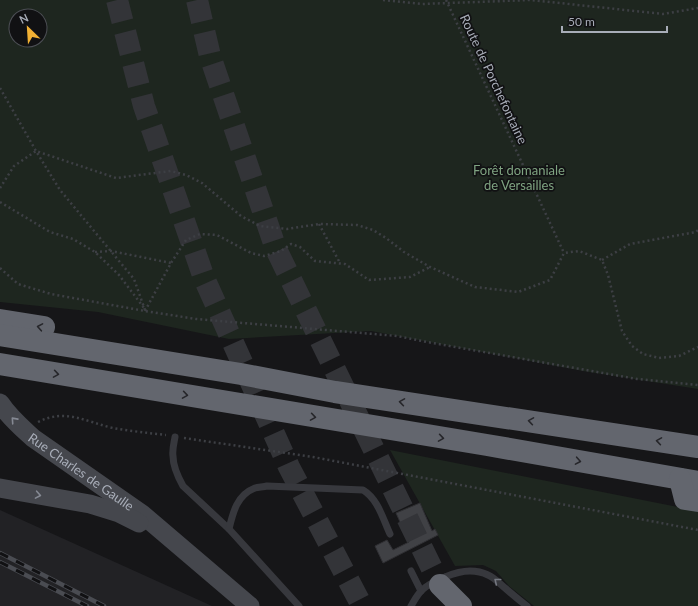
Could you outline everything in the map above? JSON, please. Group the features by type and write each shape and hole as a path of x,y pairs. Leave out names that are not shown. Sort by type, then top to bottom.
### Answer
{"highway":[{"path":"0,320 315,376 335,392"},
{"path":"0,336 241,374 335,392 698,447"},
{"path":"6,368 487,445 689,480 685,499 698,501"},
{"path":"430,588 461,606"}],"main road":[{"name":"Rue Charles de Gaulle","path":"0,403 19,425 33,438 142,514 250,606"},
{"name":"Rue Charles de Gaulle","path":"0,488 90,504 119,513 167,536"}],"lane":[{"path":"174,437 172,456 175,469 181,482 229,529 299,606"},
{"path":"229,529 234,508 239,500 246,493 256,488 267,486 363,490 370,494 390,534"},
{"path":"411,570 430,588"},
{"path":"411,606 430,588 428,586 458,572 469,570 481,572 496,580 527,606"}],"path":[{"path":"383,0 422,4 531,0 663,14 698,8"},
{"name":"Route de Porchefontaine","path":"447,2 564,253"},
{"path":"0,88 60,190 134,279 145,310"},
{"path":"0,95 4,94"},
{"path":"0,188 14,166 36,151"},
{"path":"36,151 116,178 171,171 186,175 202,183 241,216 260,226 287,229 319,224 356,225 373,230 404,252 430,267 475,287 518,292 550,280 564,253 579,251 602,260 608,275 622,331 632,346 643,354 659,358 679,356 698,347"},
{"path":"0,202 50,232 73,239 95,252 118,274 145,310"},
{"path":"319,224 340,263"},
{"path":"602,260 630,244 696,232 698,230"},
{"path":"145,310 171,263 186,240 200,234 217,235 252,253 264,256 281,251 291,244 300,247 315,260 346,264 369,280 410,277 430,267"},
{"path":"95,252 111,251 171,263"},
{"path":"0,268 18,284 50,294 196,319 397,336 637,378 698,385"},
{"path":"36,422 54,416 68,415 113,428 313,457 698,530"}],"shaded area":[{"path":"0,510 212,606 0,606"}],"green space":[{"name":"Forêt domaniale de Versailles","path":"0,0 698,0 698,389 583,371 371,331 229,339 98,312 0,302"},
{"path":"390,450 698,511 698,606 534,606 509,586 496,571 483,565 455,566"}],"building":[{"path":"420,503 432,531 435,529 438,535 383,563 375,546 387,540 393,550 409,542 396,513"}],"tunnel":[{"path":"117,0 144,106 204,278 289,467 362,606"},
{"path":"197,0 210,56 276,249 440,585"}],"railway":[{"path":"0,553 104,606"},
{"path":"0,562 87,606"}]}
